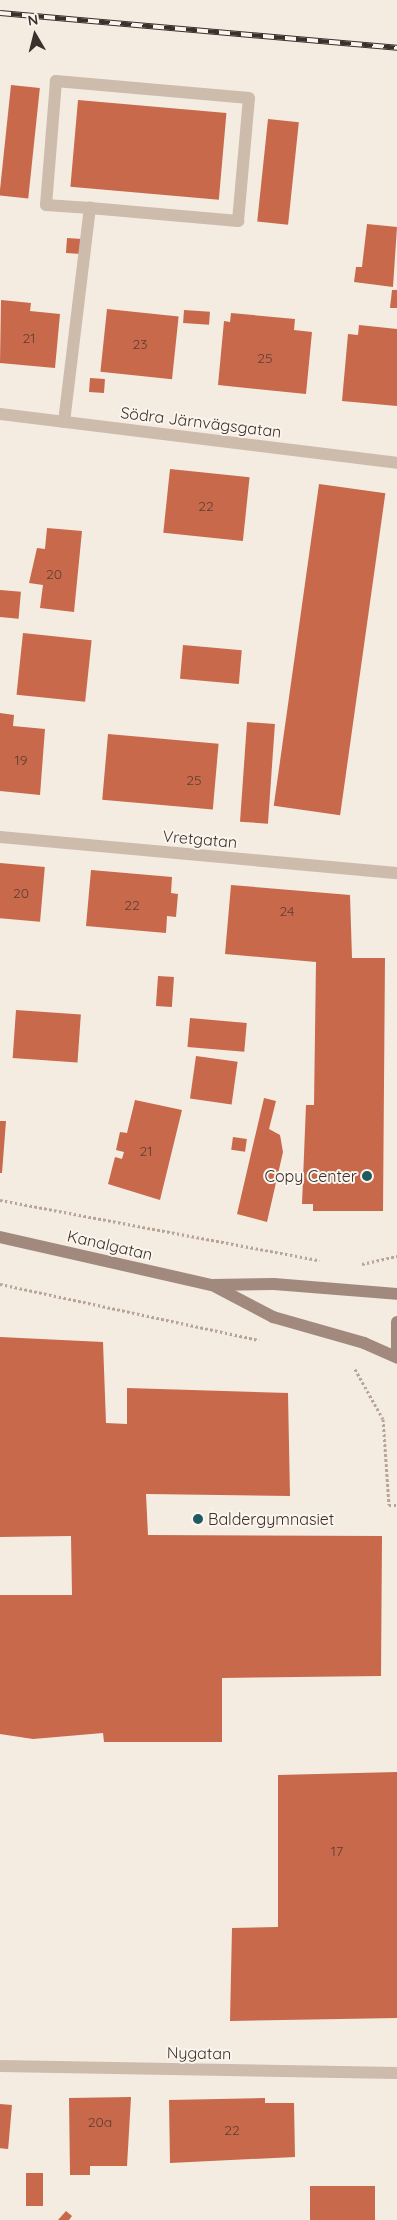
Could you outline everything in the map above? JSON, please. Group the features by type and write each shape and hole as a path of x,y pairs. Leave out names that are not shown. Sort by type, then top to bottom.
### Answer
{"main road":[{"name":"Kanalgatan","path":"0,1237 212,1285 274,1284 397,1294"},
{"name":"Kanalgatan","path":"212,1285 273,1317 364,1343 397,1358"},
{"path":"397,1322 397,1358"}],"street":[{"path":"56,81 248,98 238,221 90,208 46,205 56,81"},
{"path":"64,422 90,208"},
{"name":"Södra Järnvägsgatan","path":"0,414 397,463"},
{"name":"Vretgatan","path":"0,837 397,873"},
{"name":"Nygatan","path":"0,2066 397,2073"}],"path":[{"path":"0,1200 323,1261"},
{"path":"355,1263 397,1256"},
{"path":"0,1284 268,1342"},
{"path":"350,1366 358,1370 383,1419 389,1505 397,1505"}],"building":[{"path":"11,85 40,88 28,198 0,195"},
{"path":"78,100 226,113 219,200 70,187"},
{"path":"268,119 299,122 288,225 257,221"},
{"path":"367,224 397,227 393,287 354,282 356,267 362,267"},
{"path":"67,238 82,239 81,254 66,253"},
{"path":"392,290 397,290 397,308 390,308"},
{"path":"1,300 31,303 30,311 60,314 55,368 0,363"},
{"path":"107,309 179,317 172,379 100,372"},
{"path":"184,310 210,312 209,325 183,323"},
{"path":"231,313 295,319 294,330 312,332 306,394 218,385 224,321 230,322"},
{"path":"359,325 397,329 397,406 342,401 348,334 358,335"},
{"path":"90,378 105,379 104,393 89,392"},
{"path":"170,469 250,477 243,541 163,533"},
{"path":"319,484 385,493 340,815 274,806"},
{"path":"47,528 82,531 74,612 40,608 43,585 29,583 37,548 45,549"},
{"path":"0,590 21,592 19,619 0,617"},
{"path":"23,633 92,640 85,702 17,695"},
{"path":"183,645 242,650 239,684 180,679"},
{"path":"0,713 14,715 13,726 45,729 40,795 0,791"},
{"path":"247,722 275,724 268,824 240,822"},
{"path":"108,734 219,744 213,809 102,800"},
{"path":"0,863 45,867 40,922 0,918"},
{"path":"91,870 172,877 171,893 178,894 176,917 167,916 166,933 86,926"},
{"path":"231,885 350,895 352,958 385,958 383,1211 313,1211 313,1204 302,1204 306,1105 314,1105 316,962 225,954"},
{"path":"158,976 174,977 172,1007 156,1006"},
{"path":"16,1010 81,1015 77,1062 13,1058"},
{"path":"190,1018 247,1023 244,1052 187,1047"},
{"path":"196,1056 238,1062 232,1104 190,1099"},
{"path":"264,1098 276,1101 269,1129 280,1135 283,1152 267,1222 237,1214"},
{"path":"135,1100 182,1110 160,1200 108,1184 115,1157 122,1159 124,1152 116,1150 120,1132 127,1133"},
{"path":"0,1121 6,1121 2,1173 0,1173"},
{"path":"233,1137 247,1139 245,1152 231,1150"},
{"path":"0,1337 103,1342 106,1423 127,1424 127,1388 288,1393 290,1496 146,1494 148,1535 382,1536 381,1676 222,1678 222,1742 104,1742 103,1733 33,1739 0,1734 0,1595 72,1595 71,1536 0,1537"},
{"path":"397,1772 397,2018 230,2021 232,1928 278,1927 278,1775"},
{"path":"131,2097 127,2166 90,2166 90,2175 70,2175 69,2098"},
{"path":"265,2098 265,2103 294,2103 295,2157 170,2163 169,2100"},
{"path":"0,2104 12,2105 8,2149 0,2148"},
{"path":"26,2173 43,2173 43,2206 26,2206"},
{"path":"310,2186 375,2186 375,2220 310,2220"},
{"path":"66,2211 72,2216 69,2220 58,2220"}],"railway":[{"path":"0,13 397,48"}],"place":[{"name":"Copy Center","path":"367,1176"},
{"name":"Baldergymnasiet","path":"198,1519"}]}
